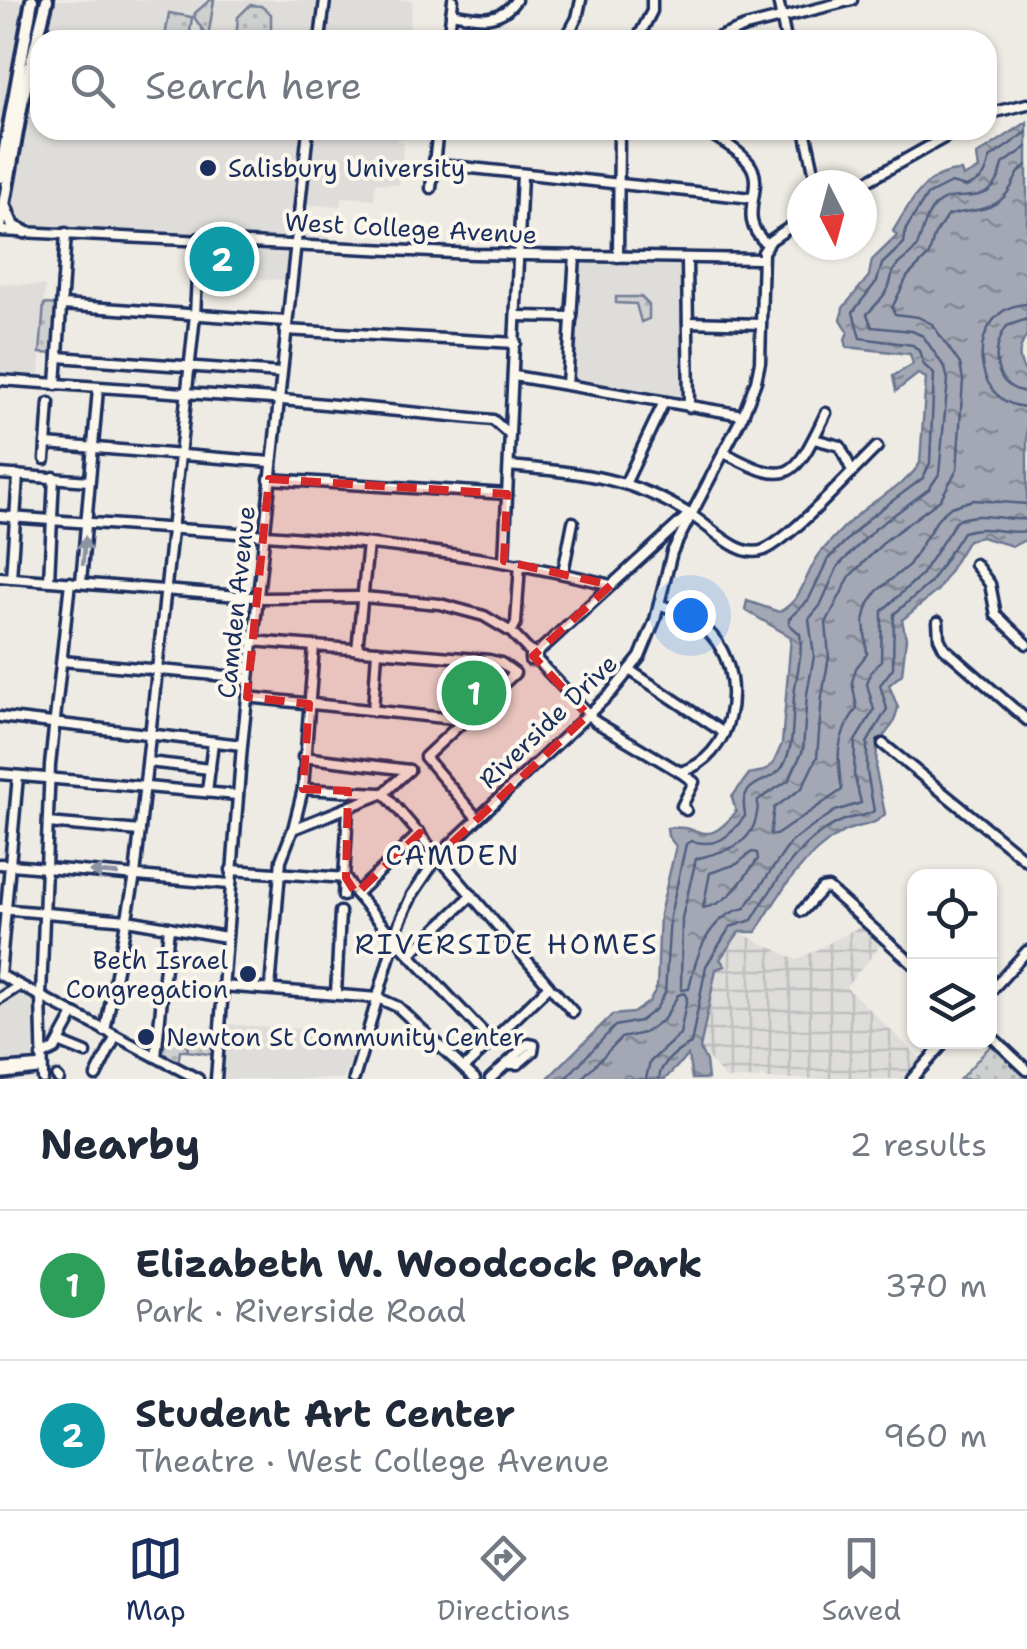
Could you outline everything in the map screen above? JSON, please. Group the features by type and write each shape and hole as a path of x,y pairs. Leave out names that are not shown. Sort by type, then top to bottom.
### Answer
{"main road":[{"path":"0,178 32,0"},
{"path":"39,30 46,0"},
{"path":"0,229 30,71"},
{"path":"13,97 12,124 17,128"},
{"path":"5,202 13,226 25,232"}],"street":[{"path":"321,30 325,0"},
{"path":"449,30 453,0"},
{"path":"451,13 495,17 506,12 516,0"},
{"path":"571,30 582,0"},
{"path":"643,30 652,11 652,0"},
{"path":"778,0 783,30"},
{"path":"742,30 852,0"},
{"path":"997,110 1027,104"},
{"name":"Camden Avenue","path":"216,1079 248,678 307,140"},
{"path":"431,188 437,140"},
{"path":"618,257 619,140"},
{"path":"717,140 749,164 756,178 752,198 754,228 767,244"},
{"path":"807,140 814,170"},
{"path":"877,175 940,140"},
{"path":"434,164 752,198"},
{"path":"504,560 522,175"},
{"name":"West College Avenue","path":"0,229 520,255 760,259"},
{"name":"Riverside Drive","path":"354,1079 394,938 412,895 438,855 588,715 630,672 644,648 672,552 756,381 761,324 760,259 767,244 787,230"},
{"path":"56,385 66,234"},
{"path":"104,1031 135,876 146,786 200,238"},
{"path":"567,385 575,255"},
{"path":"687,258 689,406"},
{"path":"62,306 516,343"},
{"path":"518,316 572,317"},
{"path":"688,322 761,324"},
{"path":"58,357 280,373"},
{"path":"514,376 742,415"},
{"path":"0,380 493,420 510,434"},
{"path":"81,582 98,389"},
{"path":"626,482 664,402"},
{"path":"44,459 49,403"},
{"path":"493,420 511,408"},
{"path":"723,452 758,471 775,474 795,466 826,413"},
{"path":"814,439 840,446 852,471"},
{"path":"46,444 271,462"},
{"path":"509,466 626,482 690,514 745,551 761,552 804,518 877,447"},
{"path":"0,474 89,480"},
{"path":"11,578 18,475"},
{"path":"49,580 54,478"},
{"path":"269,479 507,494"},
{"path":"535,655 690,514"},
{"path":"0,516 368,544 504,560 611,584"},
{"path":"563,572 573,522"},
{"path":"357,650 368,544"},
{"path":"652,548 672,552"},
{"path":"510,632 516,623 520,564"},
{"path":"975,564 990,584 996,616 1027,644"},
{"path":"0,577 257,598 363,597 459,607 510,632 588,715 694,782 683,804 686,810"},
{"path":"42,1074 41,995 50,778 70,582"},
{"path":"659,604 696,621 718,643 730,674 732,704 724,733 705,760 680,772"},
{"path":"938,622 944,648 1027,720"},
{"path":"252,641 495,661 515,673 425,757 478,818"},
{"path":"270,989 279,874 302,789 314,646"},
{"path":"373,710 377,651"},
{"path":"62,662 248,678"},
{"path":"630,672 724,733"},
{"path":"247,696 463,720"},
{"path":"0,716 242,744"},
{"path":"207,792 213,742"},
{"path":"883,744 1027,861"},
{"path":"293,829 384,793 409,770 303,756"},
{"path":"148,762 210,769"},
{"path":"0,774 237,796"},
{"path":"18,776 5,865 0,975 198,1079"},
{"path":"302,789 384,793 572,1012"},
{"path":"343,896 348,810"},
{"path":"48,822 140,831"},
{"path":"356,894 420,833"},
{"path":"5,865 230,884"},
{"path":"231,870 346,878"},
{"path":"346,878 394,938 490,1040"},
{"path":"802,911 822,889 828,888 908,959"},
{"path":"410,954 472,895"},
{"path":"3,909 127,920 226,937"},
{"path":"336,994 340,912"},
{"path":"156,1057 169,927"},
{"path":"997,984 1027,952"},
{"path":"1016,964 1027,973"},
{"path":"0,998 20,986"},
{"path":"222,986 378,998 398,1006 475,1079"},
{"path":"464,1068 490,1040 551,988"},
{"path":"41,1056 52,1052 74,1014"},
{"path":"96,1076 116,1036"},
{"path":"59,1042 86,1053"},
{"path":"997,1042 1027,1070"},
{"path":"912,1079 939,1049"},
{"path":"490,1079 508,1064"},
{"path":"0,1071 38,1066 42,1074"}],"highlighted area":[{"path":"269,479 507,494 504,561 611,585 533,656 588,715 439,855 420,833 356,894 346,878 348,791 303,789 309,704 247,697"}],"shaded area":[{"path":"0,0 27,0 0,147"},
{"path":"52,0 413,0 409,30 44,30"},
{"path":"214,0 209,30 203,30 195,13"},
{"path":"250,5 261,6 271,14 271,30 237,30 238,17"},
{"path":"169,13 192,17 190,30 166,30"},
{"name":"Salisbury University","path":"30,84 30,140 396,140 404,142 399,185 376,183 374,199 342,197 341,206 306,205 303,223 329,226 328,239 302,238 300,248 290,248 286,280 230,278 230,273 201,272 202,233 26,228 14,223 10,210"},
{"path":"578,261 683,263 684,402 572,382"},
{"path":"0,283 45,286 39,375 0,373"},
{"path":"616,297 641,297 649,305 649,319 641,322 636,304 616,303"},
{"path":"44,304 59,305 56,354 40,353"},
{"path":"465,664 490,665 507,674 461,714"},
{"path":"861,926 881,945 846,987 923,1061 906,1079 766,1079 761,1075 759,1079 726,1079 700,1049 716,968 739,932 797,960"},
{"path":"0,977 36,1001 36,1079 0,1079"},
{"path":"225,1024 361,1033 344,1079 221,1079"},
{"path":"162,1030 190,1035 187,1051 180,1051 178,1065 159,1054"},
{"path":"190,1035 216,1041 215,1055 187,1051"},
{"path":"997,1048 1027,1075 1027,1079 960,1079 987,1049"}],"water":[{"path":"1027,122 1027,335 1020,355 1027,374 1027,539 1013,546 981,537 968,540 938,590 902,620 906,638 902,674 889,685 898,708 893,724 877,745 876,771 885,814 875,822 843,832 815,852 783,889 756,932 739,932 720,959 725,966 716,969 700,1049 708,1079 692,1079 688,1055 665,1079 547,1079 612,1015 633,1013 649,1002 657,987 660,914 676,846 667,828 709,833 725,824 736,812 732,797 749,774 773,764 782,744 791,637 745,610 747,601 779,612 788,606 800,592 816,559 836,535 908,478 920,463 926,378 918,374 896,391 893,376 913,364 910,354 847,347 848,332 841,319 843,308 869,276 872,260 877,260 877,255 897,236 893,231 920,191 937,177 961,171 963,177 979,169 977,155"}],"place":[{"name":"Salisbury University","path":"208,168"},
{"name":"Student Art Center","path":"222,259"},
{"name":"Elizabeth W. Woodcock Park","path":"474,693"},
{"name":"Beth Israel Congregation","path":"248,974"},
{"name":"Newton St Community Center","path":"146,1037"}],"district":[{"name":"CAMDEN","path":"453,855"},
{"name":"RIVERSIDE HOMES","path":"507,944"}]}
